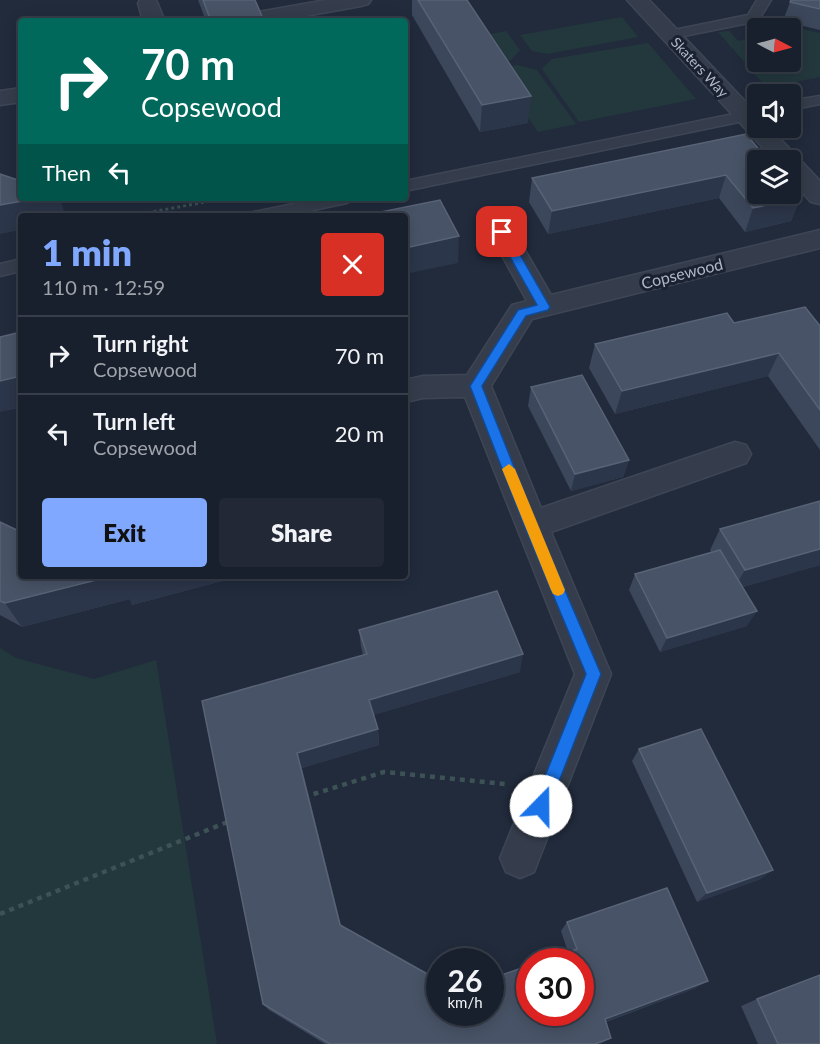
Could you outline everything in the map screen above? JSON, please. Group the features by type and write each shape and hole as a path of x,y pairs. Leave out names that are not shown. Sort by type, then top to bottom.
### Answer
{"street":[{"path":"281,18 332,14 361,0"},
{"name":"Skaters Way","path":"638,0 669,34 747,110"},
{"path":"0,98 18,95"},
{"name":"Skaters Way","path":"770,138 779,150"},
{"path":"801,176 820,196"},
{"path":"502,232 544,307"},
{"name":"Copsewood","path":"476,386 522,312 820,239"},
{"path":"408,390 423,387 476,386 593,674 520,858"},
{"path":"531,525 735,454"}],"lane":[{"path":"669,34 753,18 764,0"},
{"path":"801,104 820,100"},
{"path":"408,185 747,115"},
{"path":"274,213 332,201"},
{"path":"0,270 18,266"}],"path":[{"path":"146,213 211,201"},
{"path":"299,798 384,772 548,788"},
{"path":"0,914 231,821"}],"green space":[{"path":"622,17 638,37 547,54 532,51 520,35"},
{"path":"801,29 820,33 820,77 786,84 764,84 753,72 801,72"},
{"path":"506,31 520,50 511,60 492,63 475,37"},
{"path":"729,31 738,41 747,39 747,65 718,32"},
{"path":"648,43 696,99 579,122 542,69 552,59"},
{"path":"517,65 537,70 576,124 538,132 495,69"},
{"path":"0,648 16,658 94,679 156,660 217,1044 0,1044"}],"building":[{"path":"203,0 255,0 263,18 210,18"},
{"path":"418,0 467,0 531,96 482,105"},
{"path":"791,0 820,0 820,9 790,2"},
{"path":"746,134 747,138 760,150 747,150 747,201 726,175 552,211 532,178"},
{"path":"0,174 18,180 18,201 22,201 0,205"},
{"path":"440,200 459,236 408,247 408,213 376,213"},
{"path":"750,204 772,204 753,208"},
{"path":"805,307 820,326 820,410 779,353 622,391 595,344 727,313 734,323"},
{"path":"18,333 18,377 0,381 0,337"},
{"path":"582,375 629,460 575,474 531,387"},
{"path":"820,501 820,549 745,570 720,529"},
{"path":"0,522 18,531 18,579 100,579 5,603 0,601"},
{"path":"720,550 757,611 667,638 635,574"},
{"path":"497,591 523,654 369,700 378,729 297,753 340,925 426,973 426,1026 504,1026 504,974 516,970 516,1026 594,1026 594,948 577,948 567,922 667,888 708,981 605,1019 611,1038 595,1044 330,1044 263,1004 202,701 367,654 359,630"},
{"path":"701,729 773,870 707,893 639,749"},
{"path":"820,975 820,1044 778,1044 757,999"}],"slow traffic":[{"path":"509,469 558,590"}],"route":[{"path":"502,232 544,307 522,312 476,386 593,674 541,806"}]}
